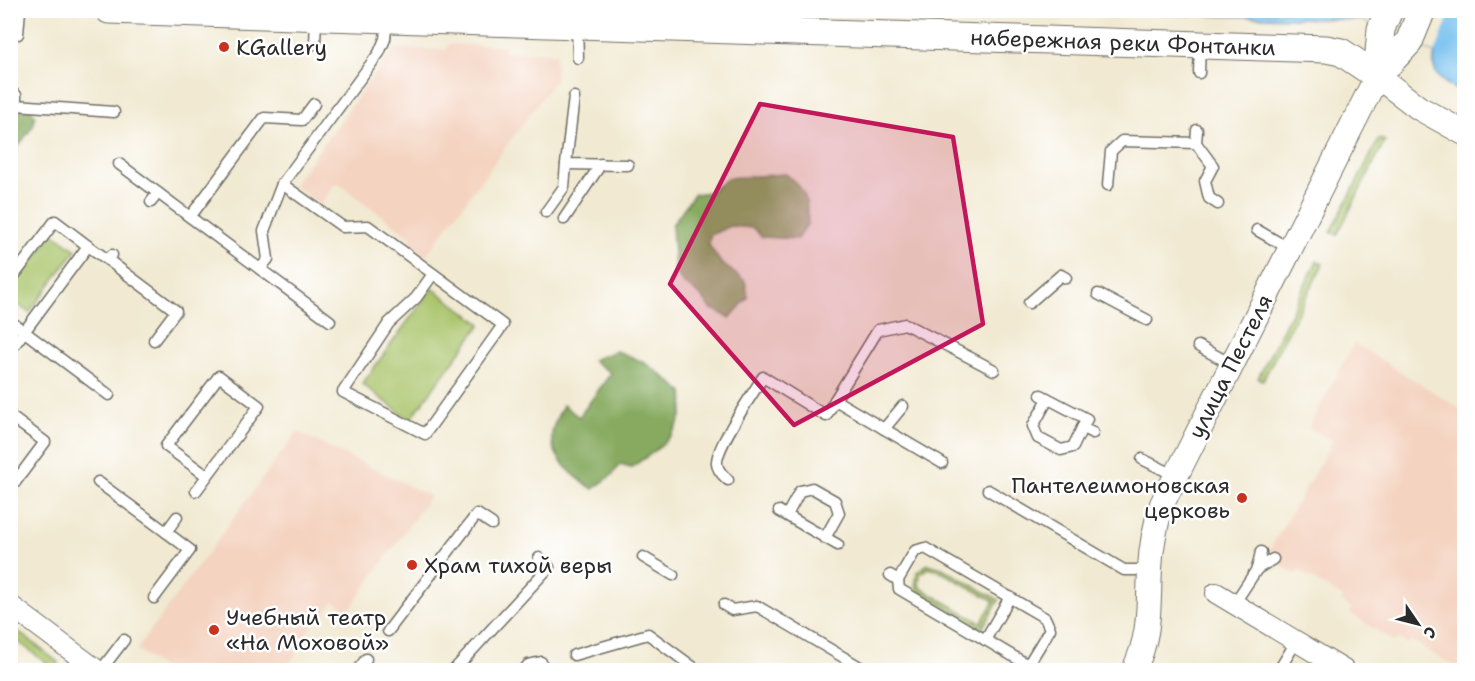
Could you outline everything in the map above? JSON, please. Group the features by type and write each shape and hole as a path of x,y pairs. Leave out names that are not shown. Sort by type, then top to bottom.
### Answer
{"main road":[{"name":"набережная реки Фонтанки","path":"109,10 1326,49 1341,52 1377,76"},
{"name":"улица Пестеля","path":"1377,76 1409,42 1422,10"},
{"name":"улица Пестеля","path":"1377,76 1385,20"}],"street":[{"name":"набережная реки Фонтанки","path":"1377,76 1419,108 1464,133"},
{"name":"улица Пестеля","path":"1134,670 1144,648 1149,621 1153,533 1162,504 1174,476 1377,76"},
{"path":"1216,593 1344,670"},
{"path":"10,605 75,664 99,670"}],"lane":[{"path":"18,34 20,10"},
{"path":"315,44 316,17"},
{"path":"260,269 268,259 264,231 282,184 379,53 386,39 387,18"},
{"path":"577,24 578,58"},
{"path":"1199,74 1200,44"},
{"path":"546,212 564,187 574,98"},
{"path":"14,104 114,112"},
{"path":"190,217 264,117 302,120 314,104"},
{"path":"1197,130 1196,143 1213,166 1204,181 1209,198 1218,204"},
{"path":"1108,185 1111,151 1122,141 1196,143"},
{"path":"119,164 154,197 190,217 330,321"},
{"path":"566,164 628,165"},
{"path":"564,219 601,165"},
{"path":"282,184 343,227 368,226 433,274 503,326 425,434 343,392 389,323 416,298 433,274"},
{"path":"564,187 578,198"},
{"path":"10,281 55,221 88,246 110,258 176,311 154,340"},
{"path":"1257,230 1290,249"},
{"path":"15,344 88,246"},
{"path":"1029,303 1061,275 1066,278"},
{"path":"1098,294 1147,320"},
{"path":"10,321 109,395"},
{"path":"728,480 720,474 717,462 721,448 763,377 826,416 879,330 905,324 949,350 994,370"},
{"path":"1198,346 1231,364"},
{"path":"196,491 260,406 219,376 166,446 207,476"},
{"path":"1044,397 1087,419 1082,428 1072,447 1061,450 1038,438 1033,426 1044,397"},
{"path":"835,400 942,464"},
{"path":"884,429 903,406"},
{"path":"10,416 45,442 13,481"},
{"path":"1082,428 1093,434"},
{"path":"1142,459 1174,476"},
{"path":"98,482 189,550 154,598"},
{"path":"825,538 839,513 835,501 812,488 800,491 783,513 825,538 838,545"},
{"path":"988,490 1124,570 1150,570"},
{"path":"388,631 477,514 492,524"},
{"path":"166,532 177,517"},
{"path":"925,548 1010,597 1045,618 1050,629 1027,668 899,589 894,578 915,551 925,548"},
{"path":"1234,604 1257,569 1261,552"},
{"path":"643,556 673,575"},
{"path":"453,670 549,567 539,558"},
{"path":"1257,569 1273,559"},
{"path":"985,640 1010,597"},
{"path":"724,605 732,610 757,606 864,670"},
{"path":"574,655 648,634 697,670"},
{"path":"99,670 124,640"},
{"path":"1279,670 1296,642"},
{"path":"358,670 366,659"},
{"path":"524,670 528,666 541,662"}],"highlighted area":[{"path":"760,104 953,137 983,324 794,425 670,284"}],"shaded area":[{"path":"448,44 504,46 504,52 556,53 555,80 425,257 408,244 412,238 336,182 320,205 293,185 394,48 447,50"},
{"path":"1354,343 1464,411 1464,670 1455,670 1455,667 1411,640 1408,644 1398,638 1395,642 1350,613 1352,609 1341,602 1343,598 1299,570 1296,574 1266,556 1333,441 1309,427"},
{"path":"297,432 430,496 348,611 334,601 321,619 318,617 294,650 297,653 284,670 164,670 137,649"}],"green space":[{"path":"31,108 35,116 33,126 11,156 11,118 16,111"},
{"path":"1379,139 1385,141 1337,235 1331,232"},
{"path":"786,174 802,190 806,200 808,223 797,239 762,237 753,228 731,226 710,235 709,245 721,263 745,281 748,297 730,318 710,308 701,296 682,282 675,270 672,225 694,194 710,192 728,178"},
{"path":"53,233 76,250 29,313 11,299 11,290"},
{"path":"1317,261 1323,264 1263,380 1258,378"},
{"path":"432,288 481,324 410,420 362,384"},
{"path":"616,351 644,363 683,392 681,417 676,428 661,446 631,467 620,464 612,475 593,489 572,473 559,458 552,442 552,433 563,405 579,417 611,373 592,360"},
{"path":"928,564 942,568 999,600 982,629 919,592 915,587 917,572","holes":["928,568 940,571 994,601 981,623 922,589 919,585 920,574"]},
{"path":"11,626 59,663 54,669 11,636"}],"water":[{"path":"1063,11 1464,11 1464,94 1440,79 1434,68 1435,53 1361,20"}],"pier":[{"path":"1366,11 1451,11 1435,53 1361,20"}],"place":[{"name":"KGallery","path":"224,47"},
{"name":"Пантелеимоновская церковь","path":"1242,498"},
{"name":"Храм тихой веры","path":"412,565"},
{"name":"Учебный театр «На Моховой»","path":"214,630"}]}
